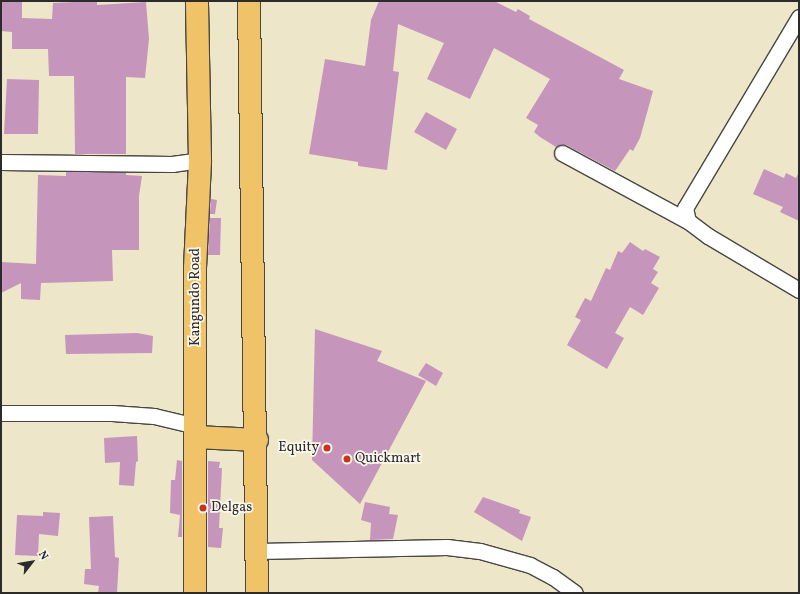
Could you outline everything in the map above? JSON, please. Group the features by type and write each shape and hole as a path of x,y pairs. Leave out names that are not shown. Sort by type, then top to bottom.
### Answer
{"highway":[{"name":"Kangundo Road","path":"195,593 195,268 200,160 198,1"},
{"path":"249,1 257,440 258,593"},
{"path":"196,431 257,440"}],"street":[{"path":"688,221 685,208 799,17"},
{"path":"562,153 688,221 749,261 799,290"},
{"path":"1,162 172,164 200,160"},
{"path":"1,413 112,413 154,416 196,431"},
{"path":"258,551 447,547 480,551 530,565 552,576 575,593"}],"building":[{"path":"97,1 97,5 146,2 149,39 145,78 126,77 126,154 75,154 74,76 49,76 48,49 12,49 12,32 1,31 1,2 22,2 22,18 52,19 53,3"},
{"path":"379,1 494,1 516,12 518,9 530,16 529,19 624,70 619,79 653,91 640,138 633,151 630,149 615,171 566,145 556,147 540,137 534,132 538,125 526,118 550,79 494,48 470,99 427,79 444,43 398,24 393,71 399,72 387,170 358,166 358,162 309,154 325,59 365,66 371,20"},
{"path":"7,79 39,80 38,134 4,134"},
{"path":"426,112 457,129 446,150 414,132"},
{"path":"764,169 784,178 786,173 796,178 799,172 799,221 780,212 783,207 753,194"},
{"path":"66,172 126,172 126,175 142,176 139,196 139,250 112,250 113,281 41,283 40,300 21,299 21,283 1,293 1,262 36,264 38,175 66,176"},
{"path":"211,199 217,200 215,214 210,214"},
{"path":"210,218 221,218 220,255 208,255"},
{"path":"630,242 643,251 645,249 660,257 653,269 658,272 651,283 659,288 643,315 630,307 615,333 624,338 607,369 567,345 581,320 575,317 585,298 591,301 606,268 610,270 618,251 622,253"},
{"path":"315,329 382,351 377,361 426,381 360,504 312,460"},
{"path":"137,333 153,336 152,353 66,354 65,335"},
{"path":"426,363 443,373 436,386 418,375"},
{"path":"137,436 138,461 136,462 134,486 119,485 120,462 105,463 104,438"},
{"path":"177,460 182,461 182,537 178,537 180,515 170,513 171,480 175,480"},
{"path":"208,461 220,462 219,468 222,468 219,528 223,528 221,548 208,547"},
{"path":"483,497 520,510 519,513 531,517 522,541 474,512"},
{"path":"365,502 390,507 389,514 398,515 393,539 370,540 371,523 361,520"},
{"path":"43,512 60,513 58,536 39,534 38,556 15,555 17,515 43,516"},
{"path":"113,516 115,557 119,558 117,593 98,593 99,586 84,584 85,569 91,569 89,517"}],"place":[{"name":"Equity","path":"327,448"},
{"name":"Quickmart","path":"347,459"},
{"name":"Delgas","path":"203,508"}]}
